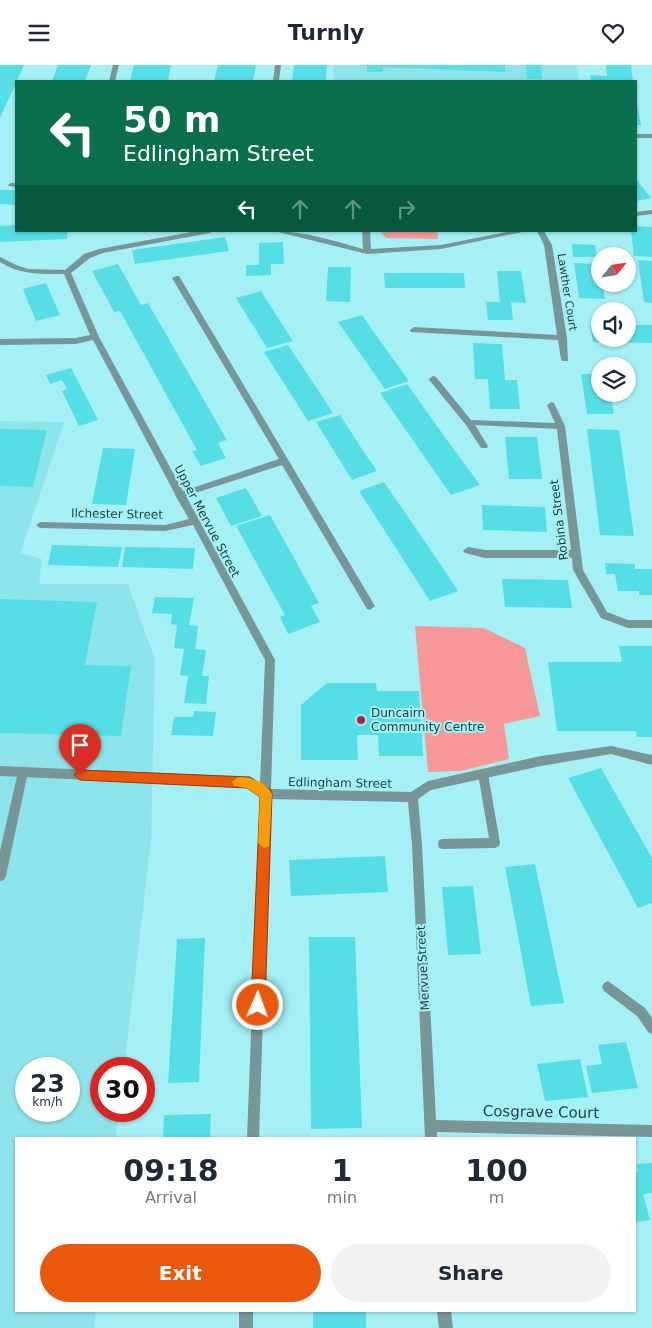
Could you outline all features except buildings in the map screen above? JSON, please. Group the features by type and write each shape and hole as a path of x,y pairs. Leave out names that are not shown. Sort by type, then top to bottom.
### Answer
{"street":[{"path":"112,80 116,65"},
{"path":"276,80 278,65"},
{"path":"637,136 652,136"},
{"path":"637,214 652,212"},
{"path":"0,259 13,267 28,271 67,272 87,256 102,251 205,232"},
{"path":"282,232 367,252 441,247 506,233"},
{"path":"366,232 367,252"},
{"name":"Lawther Court","path":"541,232 548,245 565,359"},
{"name":"Upper Mervue Street","path":"67,272 95,337 193,522 270,660 253,1137"},
{"path":"176,278 370,606"},
{"path":"414,331 563,337"},
{"path":"0,342 76,341 95,337"},
{"path":"433,379 469,423 484,446"},
{"name":"Robina Street","path":"551,405 560,426 574,554 578,570 604,615 628,623 652,624"},
{"path":"469,423 482,421 560,426"},
{"path":"179,495 284,461"},
{"name":"Ilchester Street","path":"40,525 165,528 193,522"},
{"path":"468,551 485,554 574,554"},
{"path":"413,797 428,786 541,761 611,750 652,760"},
{"name":"Edlingham Street","path":"0,771 250,783 266,794 413,797"},
{"path":"0,875 23,772"},
{"path":"443,844 495,843 483,774"},
{"name":"Mervue Street","path":"413,797 431,1133"},
{"path":"608,987 641,1012 652,1028"},
{"name":"Cosgrave Court","path":"431,1133 652,1131"},
{"path":"246,1312 246,1328"},
{"path":"444,1312 446,1328"}],"shaded area":[{"path":"334,65 576,65 579,80 333,80"},
{"path":"381,232 437,232 438,239 386,238"},
{"path":"0,421 64,422 20,553 42,559 39,584 128,584 155,660 151,841 125,1057 90,1057 90,1122 118,1122 116,1137 15,1137 15,1312 96,1312 94,1328 0,1328"},
{"path":"415,626 484,628 525,648 540,716 504,724 509,759 461,771 428,772"}],"slow traffic":[{"path":"238,782 250,783 266,794 264,843"}],"place":[{"name":"Duncairn Community Centre","path":"361,720"}],"route":[{"path":"80,775 250,783 266,794 258,1005"}]}
